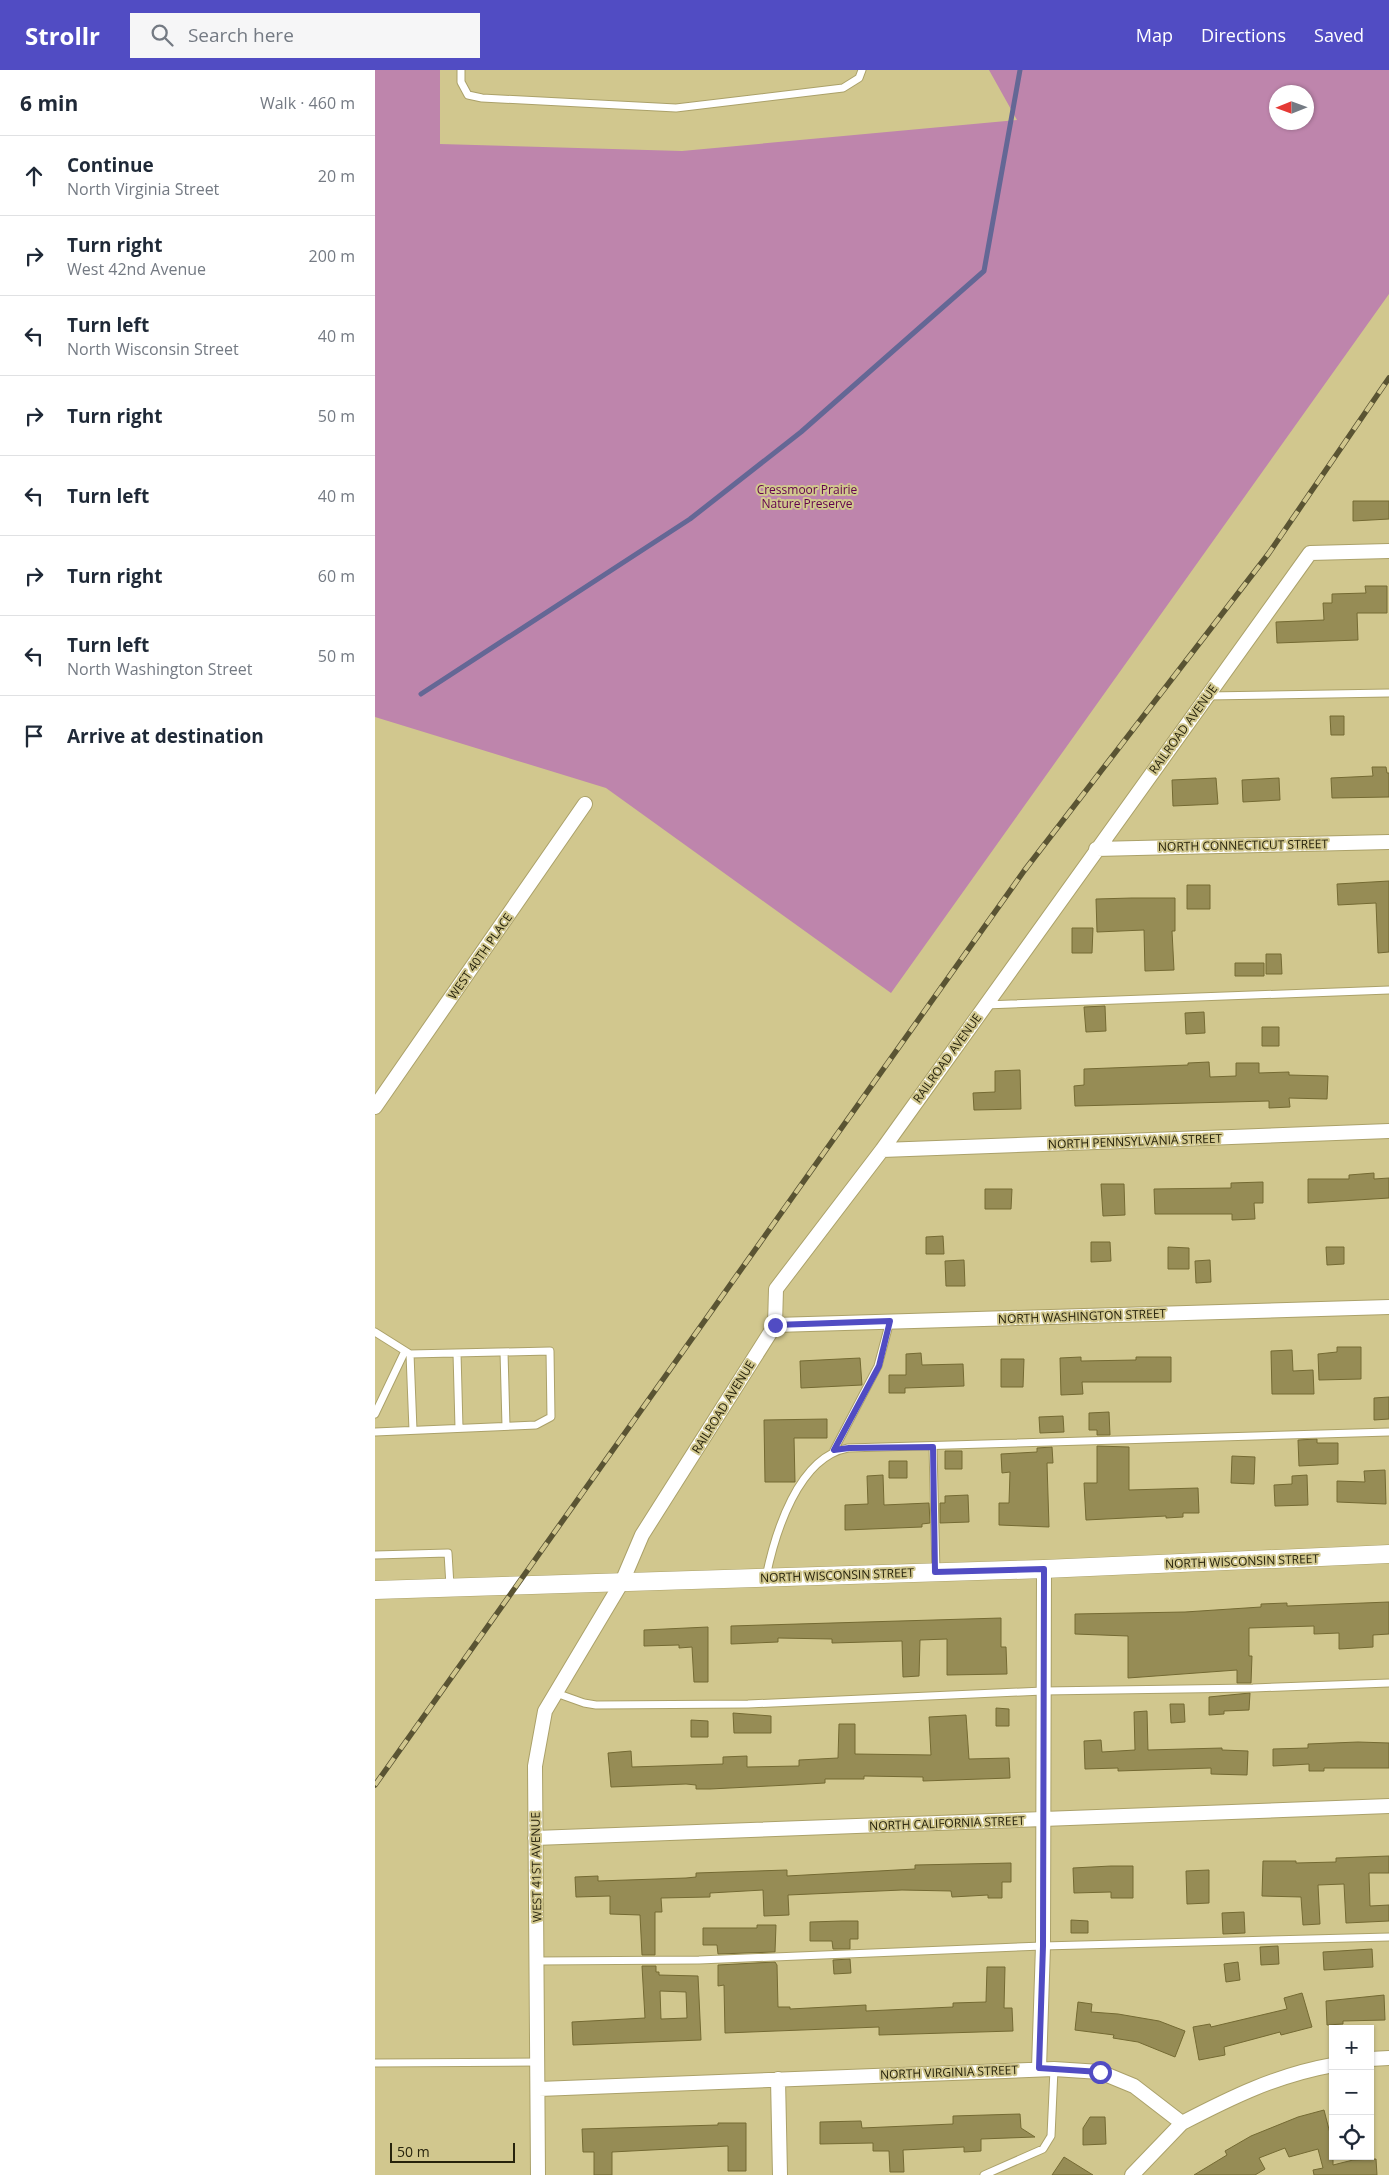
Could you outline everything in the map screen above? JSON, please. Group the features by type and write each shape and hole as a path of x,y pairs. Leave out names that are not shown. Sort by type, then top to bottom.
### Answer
{"street":[{"name":"RAILROAD AVENUE","path":"622,1582 642,1535 775,1325 776,1289 882,1150 1310,553 1389,551"},
{"name":"WEST 40TH PLACE","path":"375,1107 585,804"},
{"name":"NORTH CONNECTICUT STREET","path":"1096,849 1389,842"},
{"name":"NORTH PENNSYLVANIA STREET","path":"882,1150 1389,1132"},
{"name":"NORTH WASHINGTON STREET","path":"775,1325 1389,1307"},
{"name":"NORTH WISCONSIN STREET","path":"375,1590 1044,1569 1389,1554"},
{"path":"1039,2068 1043,1946 1041,1820 1044,1569"},
{"name":"WEST 41ST AVENUE","path":"538,2175 539,2089 535,1766 545,1711 622,1582"},
{"name":"NORTH CALIFORNIA STREET","path":"535,1838 1389,1806"},
{"path":"1374,2058 1389,2058"},
{"path":"1132,2175 1182,2123 1247,2089 1313,2068 1329,2066"},
{"name":"NORTH VIRGINIA STREET","path":"539,2089 1039,2068 1100,2072 1134,2086 1182,2123"},
{"path":"778,2079 783,2175"}],"lane":[{"path":"461,70 461,82 468,95 482,98 675,108 843,88 859,78 862,70"},
{"path":"1207,696 1389,693"},
{"path":"985,1005 1389,990"},
{"path":"766,1577 774,1540 795,1493 817,1463 834,1450 879,1366 890,1321"},
{"path":"375,1332 407,1352 550,1351 551,1417 536,1425 375,1432"},
{"path":"375,1414 407,1352"},
{"path":"407,1352 413,1430"},
{"path":"504,1352 506,1426"},
{"path":"457,1353 459,1428"},
{"path":"834,1450 849,1448 1389,1432"},
{"path":"933,1447 935,1572"},
{"path":"375,1555 449,1553 450,1587"},
{"path":"556,1693 585,1703 606,1705 748,1704 1043,1691 1244,1688 1389,1683"},
{"path":"537,1960 699,1960 1043,1946 1389,1937"},
{"path":"375,2063 538,2062"},
{"path":"984,2175 1047,2145 1051,2136 1054,2069"}],"green space":[{"name":"Cressmoor Prairie Nature Preserve","path":"375,70 440,70 440,144 682,151 1017,120 989,70 1389,70 1389,294 891,993 606,788 375,717"}],"building":[{"path":"1353,501 1389,501 1389,519 1353,521"},
{"path":"1365,586 1387,586 1387,613 1357,613 1358,640 1277,643 1276,622 1324,620 1323,603 1332,603 1332,594 1366,593"},
{"path":"1330,716 1344,716 1344,735 1331,735"},
{"path":"1372,767 1386,767 1387,773 1389,773 1389,797 1332,798 1331,778 1373,776"},
{"path":"1216,778 1218,804 1173,806 1172,780"},
{"path":"1279,778 1280,800 1243,802 1242,780"},
{"path":"1389,881 1389,952 1378,953 1376,903 1338,905 1337,884"},
{"path":"1187,885 1210,885 1210,909 1187,909"},
{"path":"1175,898 1175,931 1172,931 1174,970 1145,971 1144,930 1097,932 1096,899"},
{"path":"1072,928 1093,928 1092,953 1072,953"},
{"path":"1266,954 1281,954 1282,974 1266,974"},
{"path":"1235,963 1264,963 1264,976 1235,976"},
{"path":"1105,1006 1106,1031 1086,1032 1084,1007"},
{"path":"1204,1012 1205,1033 1186,1034 1185,1013"},
{"path":"1262,1027 1279,1027 1279,1046 1262,1046"},
{"path":"1209,1062 1210,1077 1236,1076 1236,1063 1259,1063 1259,1073 1289,1072 1289,1075 1328,1076 1327,1099 1289,1098 1290,1107 1269,1108 1269,1101 1075,1106 1074,1086 1084,1085 1084,1069 1188,1065 1188,1063"},
{"path":"1020,1070 1021,1109 974,1110 973,1093 995,1092 995,1071"},
{"path":"1374,1173 1374,1179 1389,1178 1389,1198 1308,1203 1308,1179 1349,1179 1349,1175"},
{"path":"1263,1182 1263,1203 1254,1203 1255,1219 1232,1220 1232,1214 1155,1214 1154,1189 1231,1188 1231,1183"},
{"path":"1101,1184 1124,1184 1125,1215 1103,1216"},
{"path":"985,1189 1012,1189 1011,1209 985,1209"},
{"path":"943,1236 944,1254 926,1254 926,1237"},
{"path":"1091,1242 1110,1242 1111,1261 1091,1262"},
{"path":"1168,1247 1189,1248 1189,1269 1168,1269"},
{"path":"1326,1247 1344,1247 1344,1264 1327,1265"},
{"path":"964,1260 965,1286 946,1286 945,1261"},
{"path":"1210,1260 1211,1282 1196,1283 1195,1261"},
{"path":"1337,1347 1361,1347 1361,1379 1319,1380 1318,1354 1337,1352"},
{"path":"1292,1350 1293,1371 1313,1370 1314,1394 1272,1394 1271,1351"},
{"path":"921,1353 922,1365 963,1364 964,1386 905,1388 905,1393 889,1393 889,1375 906,1375 906,1354"},
{"path":"1081,1357 1081,1361 1136,1360 1136,1357 1171,1357 1171,1382 1082,1382 1083,1394 1061,1395 1060,1358"},
{"path":"860,1358 862,1385 801,1388 800,1361"},
{"path":"1001,1359 1024,1359 1023,1387 1001,1387"},
{"path":"1389,1397 1389,1419 1374,1420 1374,1398"},
{"path":"1109,1412 1110,1435 1097,1435 1097,1430 1089,1430 1089,1413"},
{"path":"1063,1416 1064,1432 1040,1433 1039,1417"},
{"path":"827,1419 827,1438 794,1438 795,1482 765,1482 764,1420"},
{"path":"1317,1439 1317,1443 1338,1443 1338,1464 1299,1466 1298,1440"},
{"path":"1097,1446 1129,1447 1129,1490 1198,1488 1199,1513 1183,1513 1183,1517 1166,1518 1166,1516 1086,1520 1084,1483 1097,1483"},
{"path":"1052,1447 1053,1463 1047,1463 1049,1527 999,1525 999,1503 1009,1503 1010,1472 1002,1473 1001,1454 1037,1452 1037,1448"},
{"path":"945,1451 962,1451 962,1469 945,1469"},
{"path":"1232,1456 1255,1457 1254,1484 1231,1483"},
{"path":"889,1461 907,1461 907,1478 889,1478"},
{"path":"1385,1470 1386,1504 1337,1502 1337,1481 1365,1482 1364,1471"},
{"path":"883,1475 884,1505 929,1503 930,1523 922,1524 922,1527 845,1530 845,1505 868,1504 867,1476"},
{"path":"1307,1475 1308,1505 1275,1506 1274,1485 1292,1484 1292,1476"},
{"path":"968,1495 969,1522 940,1523 940,1503 945,1503 945,1496"},
{"path":"1389,1602 1389,1634 1373,1635 1373,1647 1339,1649 1339,1633 1314,1634 1314,1626 1249,1628 1249,1656 1252,1656 1251,1683 1237,1683 1237,1670 1128,1678 1128,1636 1075,1634 1075,1614 1185,1612 1261,1607 1261,1604 1287,1603 1287,1606"},
{"path":"1001,1618 1001,1647 1006,1647 1007,1674 947,1675 947,1639 920,1640 919,1676 903,1677 902,1641 832,1643 832,1639 778,1638 778,1642 731,1644 731,1626"},
{"path":"708,1627 708,1682 694,1682 692,1647 679,1648 679,1645 644,1646 644,1630"},
{"path":"1250,1693 1249,1710 1224,1711 1224,1714 1209,1715 1209,1697"},
{"path":"1170,1704 1184,1704 1185,1722 1171,1723"},
{"path":"996,1708 1009,1709 1009,1726 996,1726"},
{"path":"1147,1711 1148,1750 1222,1748 1222,1750 1248,1751 1247,1775 1211,1774 1211,1768 1118,1771 1118,1768 1085,1769 1084,1741 1101,1740 1102,1752 1135,1750 1134,1712"},
{"path":"733,1713 771,1716 771,1733 734,1733"},
{"path":"966,1715 969,1759 1009,1758 1010,1778 923,1781 923,1777 864,1776 864,1779 825,1779 825,1783 710,1789 696,1789 696,1785 686,1784 611,1787 608,1753 631,1751 632,1767 723,1764 723,1757 747,1756 747,1767 799,1766 799,1760 838,1758 839,1724 855,1724 855,1754 931,1755 929,1717"},
{"path":"691,1720 708,1721 708,1737 691,1737"},
{"path":"1389,1743 1389,1768 1324,1768 1324,1771 1309,1771 1309,1764 1273,1766 1273,1749 1308,1748 1308,1744"},
{"path":"1389,1856 1389,1873 1369,1873 1370,1906 1389,1905 1389,1921 1346,1923 1344,1884 1318,1885 1320,1924 1303,1925 1301,1897 1262,1896 1263,1861 1296,1861 1296,1863 1336,1862 1336,1858"},
{"path":"1011,1863 1011,1882 1002,1882 1002,1898 988,1898 988,1895 952,1897 951,1891 902,1890 788,1895 789,1915 764,1916 763,1890 710,1893 710,1897 661,1898 662,1912 655,1912 655,1955 642,1955 640,1915 610,1914 610,1896 576,1897 575,1877 598,1876 598,1881 686,1878 696,1877 696,1873 787,1870 787,1876 915,1869 915,1865"},
{"path":"1133,1866 1133,1898 1111,1898 1111,1892 1074,1893 1073,1868"},
{"path":"1209,1870 1209,1903 1187,1904 1186,1871"},
{"path":"1244,1912 1245,1933 1223,1934 1222,1913"},
{"path":"1071,1920 1088,1921 1088,1933 1071,1933"},
{"path":"858,1921 858,1939 850,1939 850,1949 833,1949 832,1941 810,1941 810,1922"},
{"path":"757,1925 776,1925 775,1952 718,1954 717,1945 703,1945 703,1928 757,1928"},
{"path":"1278,1946 1279,1964 1261,1965 1260,1947"},
{"path":"1372,1949 1373,1967 1324,1970 1323,1952"},
{"path":"850,1959 851,1973 834,1974 833,1960"},
{"path":"775,1962 777,1965 778,2007 790,2007 790,2009 866,2005 866,2011 953,2007 953,2003 986,2002 987,1967 1005,1967 1004,2008 1012,2008 1013,2031 879,2035 879,2027 725,2033 724,1985 718,1986 718,1965"},
{"path":"1238,1962 1240,1980 1226,1982 1224,1964"},
{"path":"642,1966 656,1966 656,1972 659,1972 659,1975 698,1976 701,2040 573,2045 572,2022 645,2018","holes":["660,1991 686,1992 687,2018 661,2019"]},
{"path":"1302,1993 1312,2027 1281,2035 1280,2032 1224,2047 1225,2055 1199,2060 1193,2027 1210,2024 1211,2027 1287,2009 1284,1998"},
{"path":"1384,1995 1385,2020 1343,2021 1343,2024 1327,2025 1326,2001"},
{"path":"1078,2002 1092,2004 1091,2012 1118,2014 1159,2021 1185,2031 1175,2057 1138,2042 1113,2038 1114,2035 1075,2030"},
{"path":"1324,2110 1329,2129 1329,2160 1333,2160 1333,2165 1353,2160 1376,2159 1377,2175 1314,2175 1313,2170 1323,2168 1318,2149 1289,2157 1285,2148 1259,2158 1265,2169 1255,2175 1194,2175 1227,2155 1225,2151 1251,2136 1298,2117"},
{"path":"1020,2114 1021,2128 1035,2137 981,2139 981,2151 964,2152 964,2147 903,2150 904,2172 890,2172 889,2151 873,2151 873,2143 820,2144 820,2122 861,2121 862,2128 953,2124 953,2116"},
{"path":"1090,2117 1105,2117 1106,2144 1083,2145 1083,2128"},
{"path":"718,2123 746,2123 746,2171 728,2171 728,2146 612,2152 612,2175 594,2175 594,2152 583,2152 582,2129 718,2125"},
{"path":"1064,2157 1093,2175 1052,2175"}],"waterway":[{"path":"421,694 690,519 801,432 984,271 1020,70"}],"railway":[{"path":"375,1785 1024,871 1269,553 1389,378"}],"route":[{"path":"775,1325 890,1321 879,1366 834,1450 849,1448 933,1447 935,1572 1044,1569 1041,1820 1043,1946 1039,2068 1100,2072"}]}
